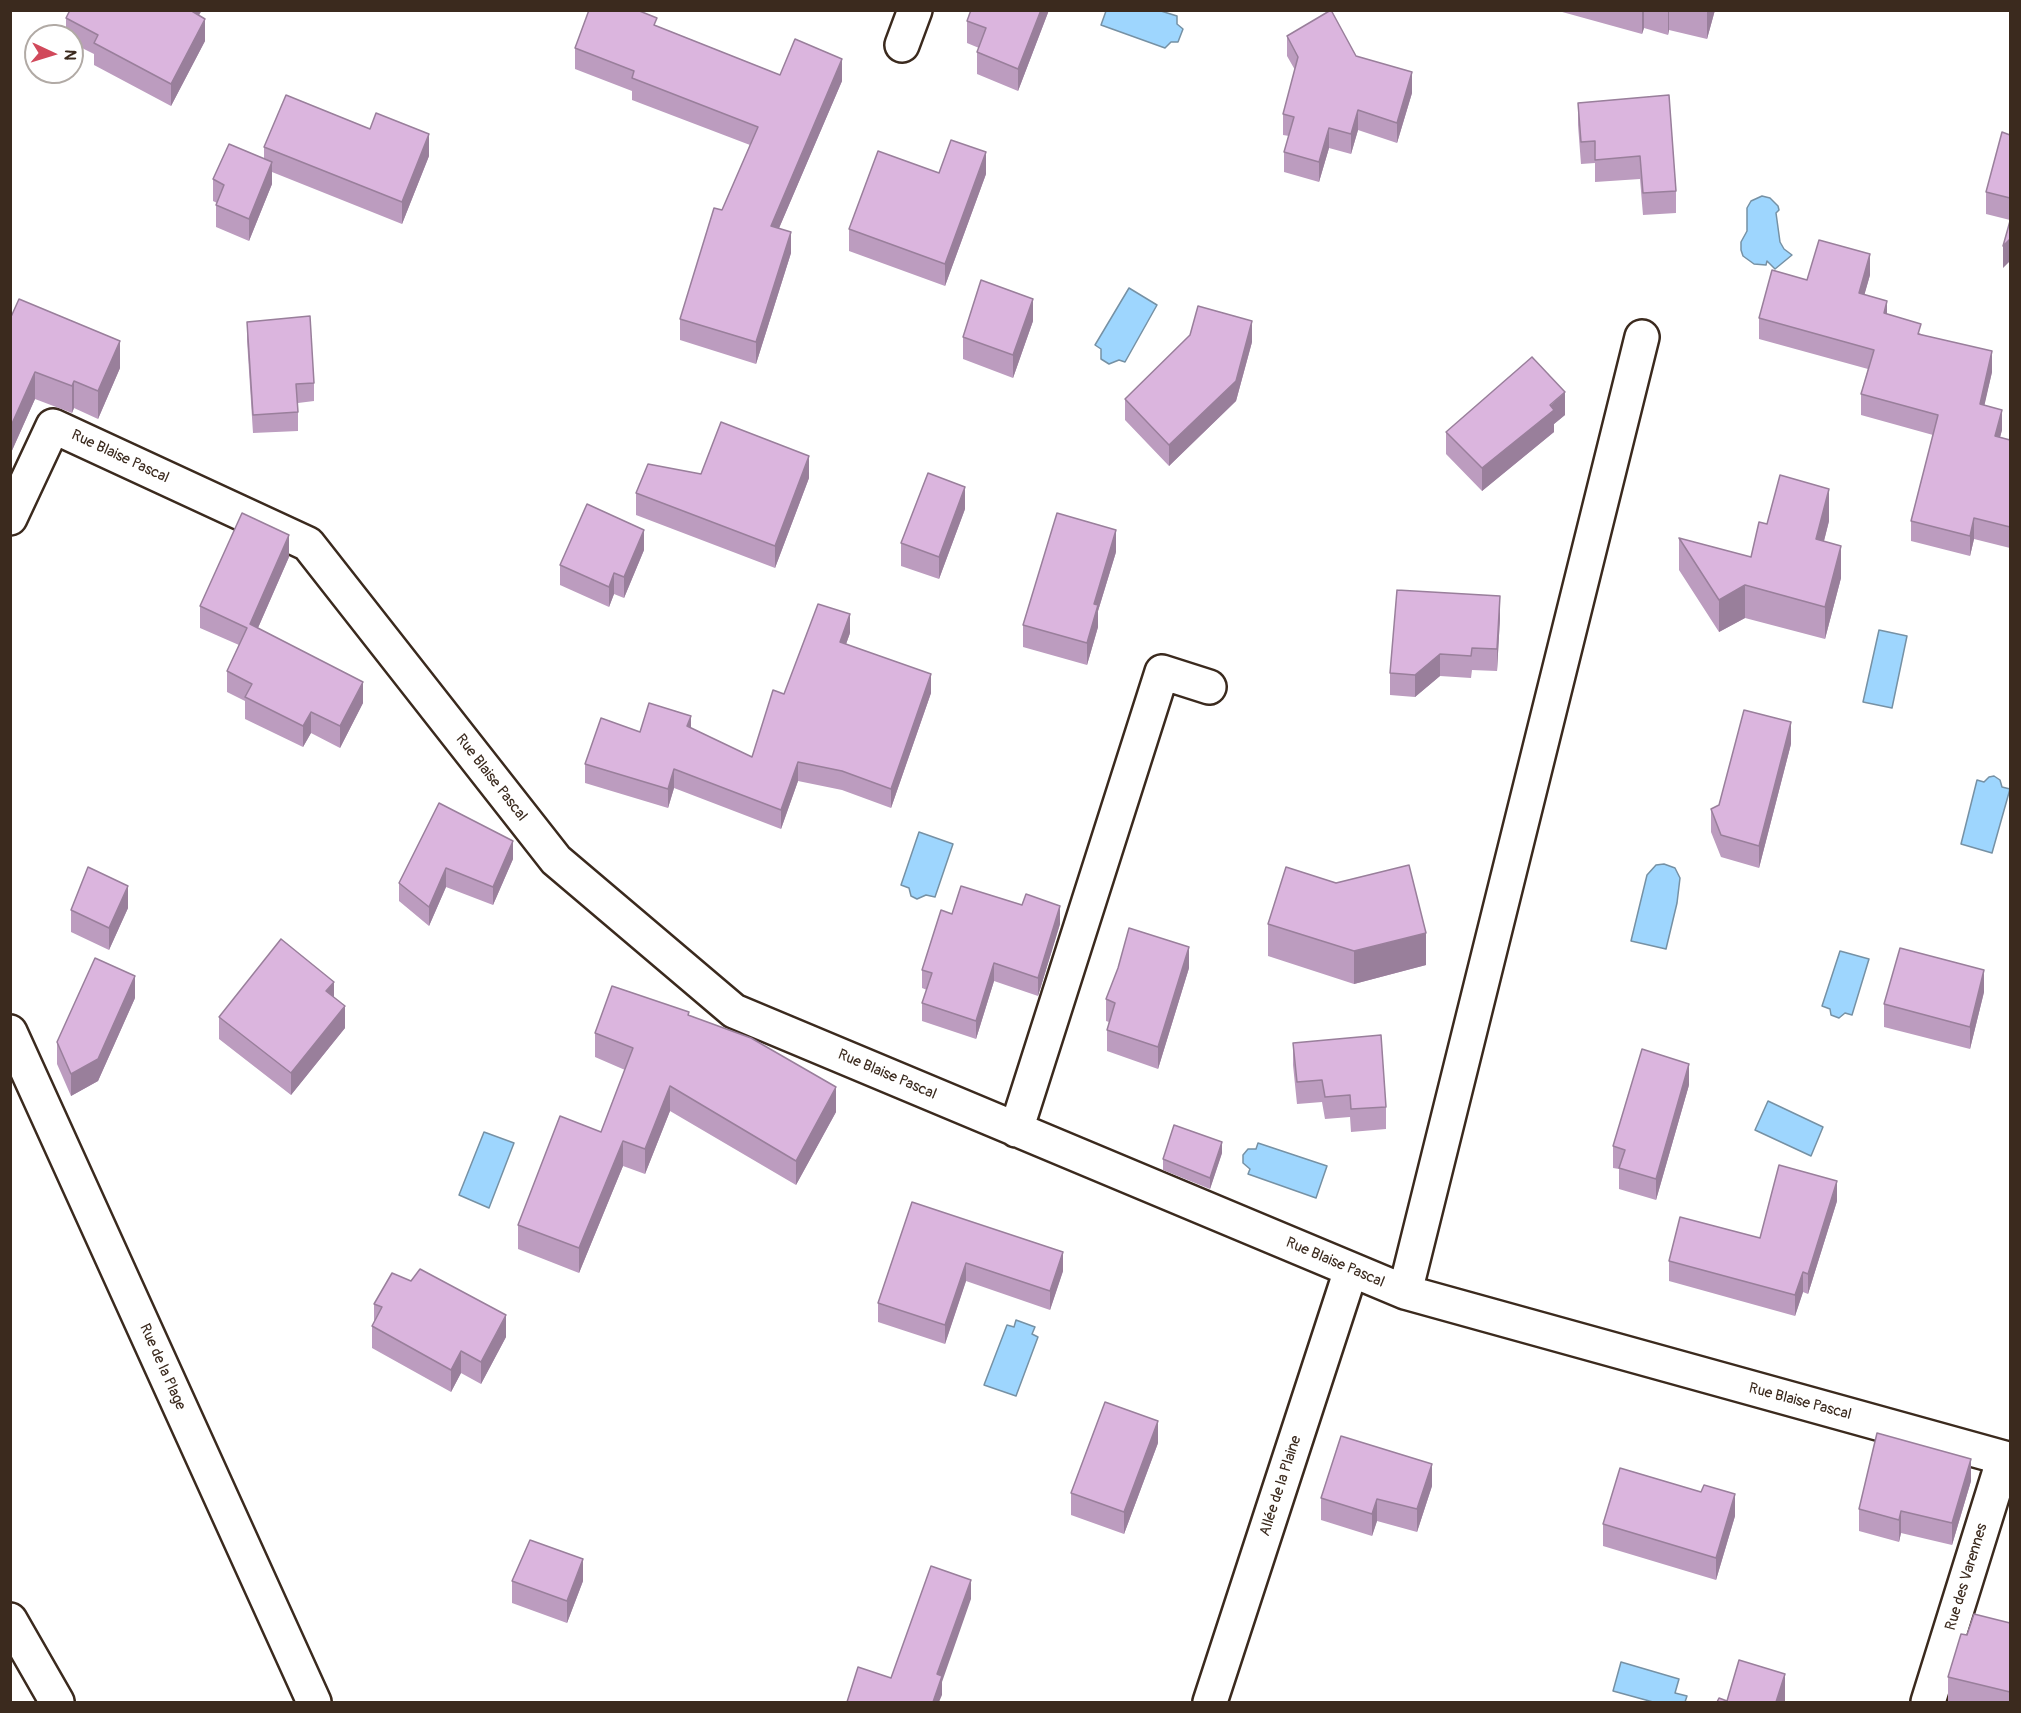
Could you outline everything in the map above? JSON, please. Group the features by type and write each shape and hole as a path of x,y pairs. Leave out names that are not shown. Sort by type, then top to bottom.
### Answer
{"street":[{"path":"902,45 915,10"},
{"path":"1405,1292 1642,337"},
{"name":"Rue Blaise Pascal","path":"10,518 53,426 308,544 556,860 734,1011 1405,1292 2007,1459"},
{"path":"1016,1130 1162,672 1209,687"},
{"name":"Rue de la Plage","path":"10,1032 314,1702"},
{"name":"Allée de la Plaine","path":"1210,1702 1352,1270"},
{"name":"Rue des Varennes","path":"1928,1702 2007,1459"},
{"path":"10,1620 57,1702"}],"water":[{"path":"1106,11 1161,11 1177,16 1177,24 1183,29 1178,42 1171,42 1165,48 1101,25"},
{"path":"1762,196 1770,198 1778,206 1779,210 1776,213 1780,242 1784,249 1792,255 1775,269 1767,261 1766,265 1754,264 1743,256 1741,250 1741,242 1747,231 1747,208 1751,201"},
{"path":"1129,288 1157,305 1125,362 1119,360 1109,364 1101,359 1101,349 1095,345"},
{"path":"1879,630 1907,636 1892,708 1863,702"},
{"path":"1994,776 2000,780 2002,787 2010,789 1992,853 1961,844 1977,780 1984,782"},
{"path":"919,832 953,844 935,897 926,895 917,899 911,896 909,888 901,885"},
{"path":"1664,864 1675,868 1680,878 1677,903 1666,949 1631,941 1647,875 1656,865"},
{"path":"1840,951 1869,959 1852,1015 1845,1013 1839,1018 1831,1015 1830,1009 1822,1006"},
{"path":"1768,1101 1823,1127 1811,1156 1755,1130"},
{"path":"484,1132 514,1143 489,1208 459,1195"},
{"path":"1258,1143 1327,1166 1316,1198 1248,1174 1250,1169 1243,1163 1243,1155 1248,1149 1256,1149"},
{"path":"1016,1320 1035,1327 1032,1334 1038,1337 1016,1396 984,1385 1007,1325 1014,1327"},
{"path":"1621,1662 1679,1679 1675,1693 1687,1696 1685,1702 1653,1702 1613,1691"}],"building":[{"path":"70,10 190,10 205,19 171,84 94,43 98,35 84,28 84,24 77,24 66,18"},
{"path":"589,10 637,10 657,18 654,25 780,75 795,39 842,59 771,226 791,232 756,342 680,319 714,208 722,210 758,127 632,78 634,71 575,48"},
{"path":"971,10 1041,10 1018,69 977,52 986,28 967,21"},
{"path":"1331,10 1356,56 1412,72 1397,123 1358,110 1351,134 1329,128 1319,162 1284,152 1294,117 1283,114 1298,57 1287,36"},
{"path":"286,95 370,129 376,113 429,134 402,202 264,147"},
{"path":"1669,95 1676,191 1643,193 1640,156 1595,160 1595,141 1581,142 1578,103"},
{"path":"2002,132 2010,135 2010,198 1986,192"},
{"path":"951,140 986,152 945,264 849,229 878,151 939,173"},
{"path":"229,144 272,162 249,219 216,205 224,185 213,179"},
{"path":"2010,221 2010,239 2003,246"},
{"path":"1819,240 1870,254 1859,293 1887,301 1884,313 1921,324 1918,334 1992,351 1980,404 2002,410 1995,436 2010,440 2010,527 1974,518 1970,536 1911,521 1938,415 1861,394 1874,350 1759,318 1772,270 1807,280"},
{"path":"981,280 1033,299 1013,355 963,337"},
{"path":"19,299 120,341 98,391 74,381 72,386 35,372 10,428 10,319"},
{"path":"1198,306 1252,321 1236,381 1169,445 1125,399 1190,335"},
{"path":"310,316 314,383 296,384 298,412 253,415 247,322"},
{"path":"1532,357 1565,392 1550,405 1554,410 1482,468 1446,432"},
{"path":"721,422 809,456 775,546 636,493 648,464 701,474"},
{"path":"928,473 965,487 939,557 901,543"},
{"path":"1780,475 1829,489 1816,539 1841,546 1825,607 1745,585 1719,600 1679,538 1751,557 1759,522 1767,524"},
{"path":"587,504 644,530 624,577 614,573 609,587 560,565"},
{"path":"242,513 289,535 250,624 363,682 340,726 311,712 303,726 245,697 252,684 227,671 247,628 200,606"},
{"path":"1057,513 1116,530 1094,604 1098,605 1087,643 1023,625"},
{"path":"1397,590 1500,596 1497,649 1472,648 1471,656 1440,654 1415,675 1390,673"},
{"path":"818,604 850,614 840,642 931,674 891,789 842,771 798,762 781,810 674,769 668,789 585,764 601,718 640,732 649,703 691,716 687,726 752,757 773,690 784,694"},
{"path":"1744,710 1791,722 1759,846 1721,835 1711,809 1719,805"},
{"path":"439,803 513,841 493,887 446,868 429,907 399,883"},
{"path":"1409,865 1426,933 1354,951 1268,924 1286,867 1336,883"},
{"path":"88,867 128,886 109,928 71,910"},
{"path":"961,886 1022,905 1026,894 1060,906 1038,978 994,963 976,1021 922,1003 932,973 922,970 941,910 952,914"},
{"path":"1129,928 1189,947 1158,1047 1107,1030 1115,1003 1106,999 1118,968"},
{"path":"281,939 334,982 326,991 345,1006 291,1073 219,1017"},
{"path":"1900,948 1984,970 1970,1027 1884,1004"},
{"path":"95,958 135,976 98,1059 71,1074 57,1042"},
{"path":"612,986 689,1012 688,1015 751,1038 836,1087 796,1161 670,1086 645,1149 623,1141 579,1248 518,1225 560,1116 601,1132 633,1048 595,1033"},
{"path":"1381,1035 1386,1107 1351,1109 1350,1095 1325,1097 1322,1080 1297,1082 1293,1043"},
{"path":"1642,1049 1689,1064 1656,1179 1619,1168 1625,1150 1613,1146"},
{"path":"1174,1125 1222,1142 1210,1178 1163,1159"},
{"path":"1779,1165 1837,1181 1808,1274 1803,1272 1795,1295 1669,1261 1680,1217 1760,1238"},
{"path":"912,1202 1063,1252 1050,1291 966,1263 945,1325 878,1303"},
{"path":"420,1269 506,1315 481,1362 461,1351 451,1370 372,1326 382,1307 374,1304 392,1273 411,1281"},
{"path":"1105,1402 1158,1421 1124,1512 1071,1493"},
{"path":"1877,1433 1971,1459 1952,1523 1901,1511 1899,1520 1859,1509"},
{"path":"1341,1436 1432,1464 1417,1509 1377,1499 1372,1514 1321,1498"},
{"path":"1620,1468 1701,1492 1704,1485 1735,1494 1716,1558 1603,1524"},
{"path":"530,1540 583,1559 567,1601 512,1581"},
{"path":"931,1566 971,1580 937,1674 942,1676 933,1702 847,1702 858,1667 891,1678"},
{"path":"1974,1614 2010,1623 2010,1692 1948,1677 1961,1634 1967,1635"},
{"path":"1739,1660 1785,1674 1776,1702 1717,1702 1719,1698 1727,1701"}]}
